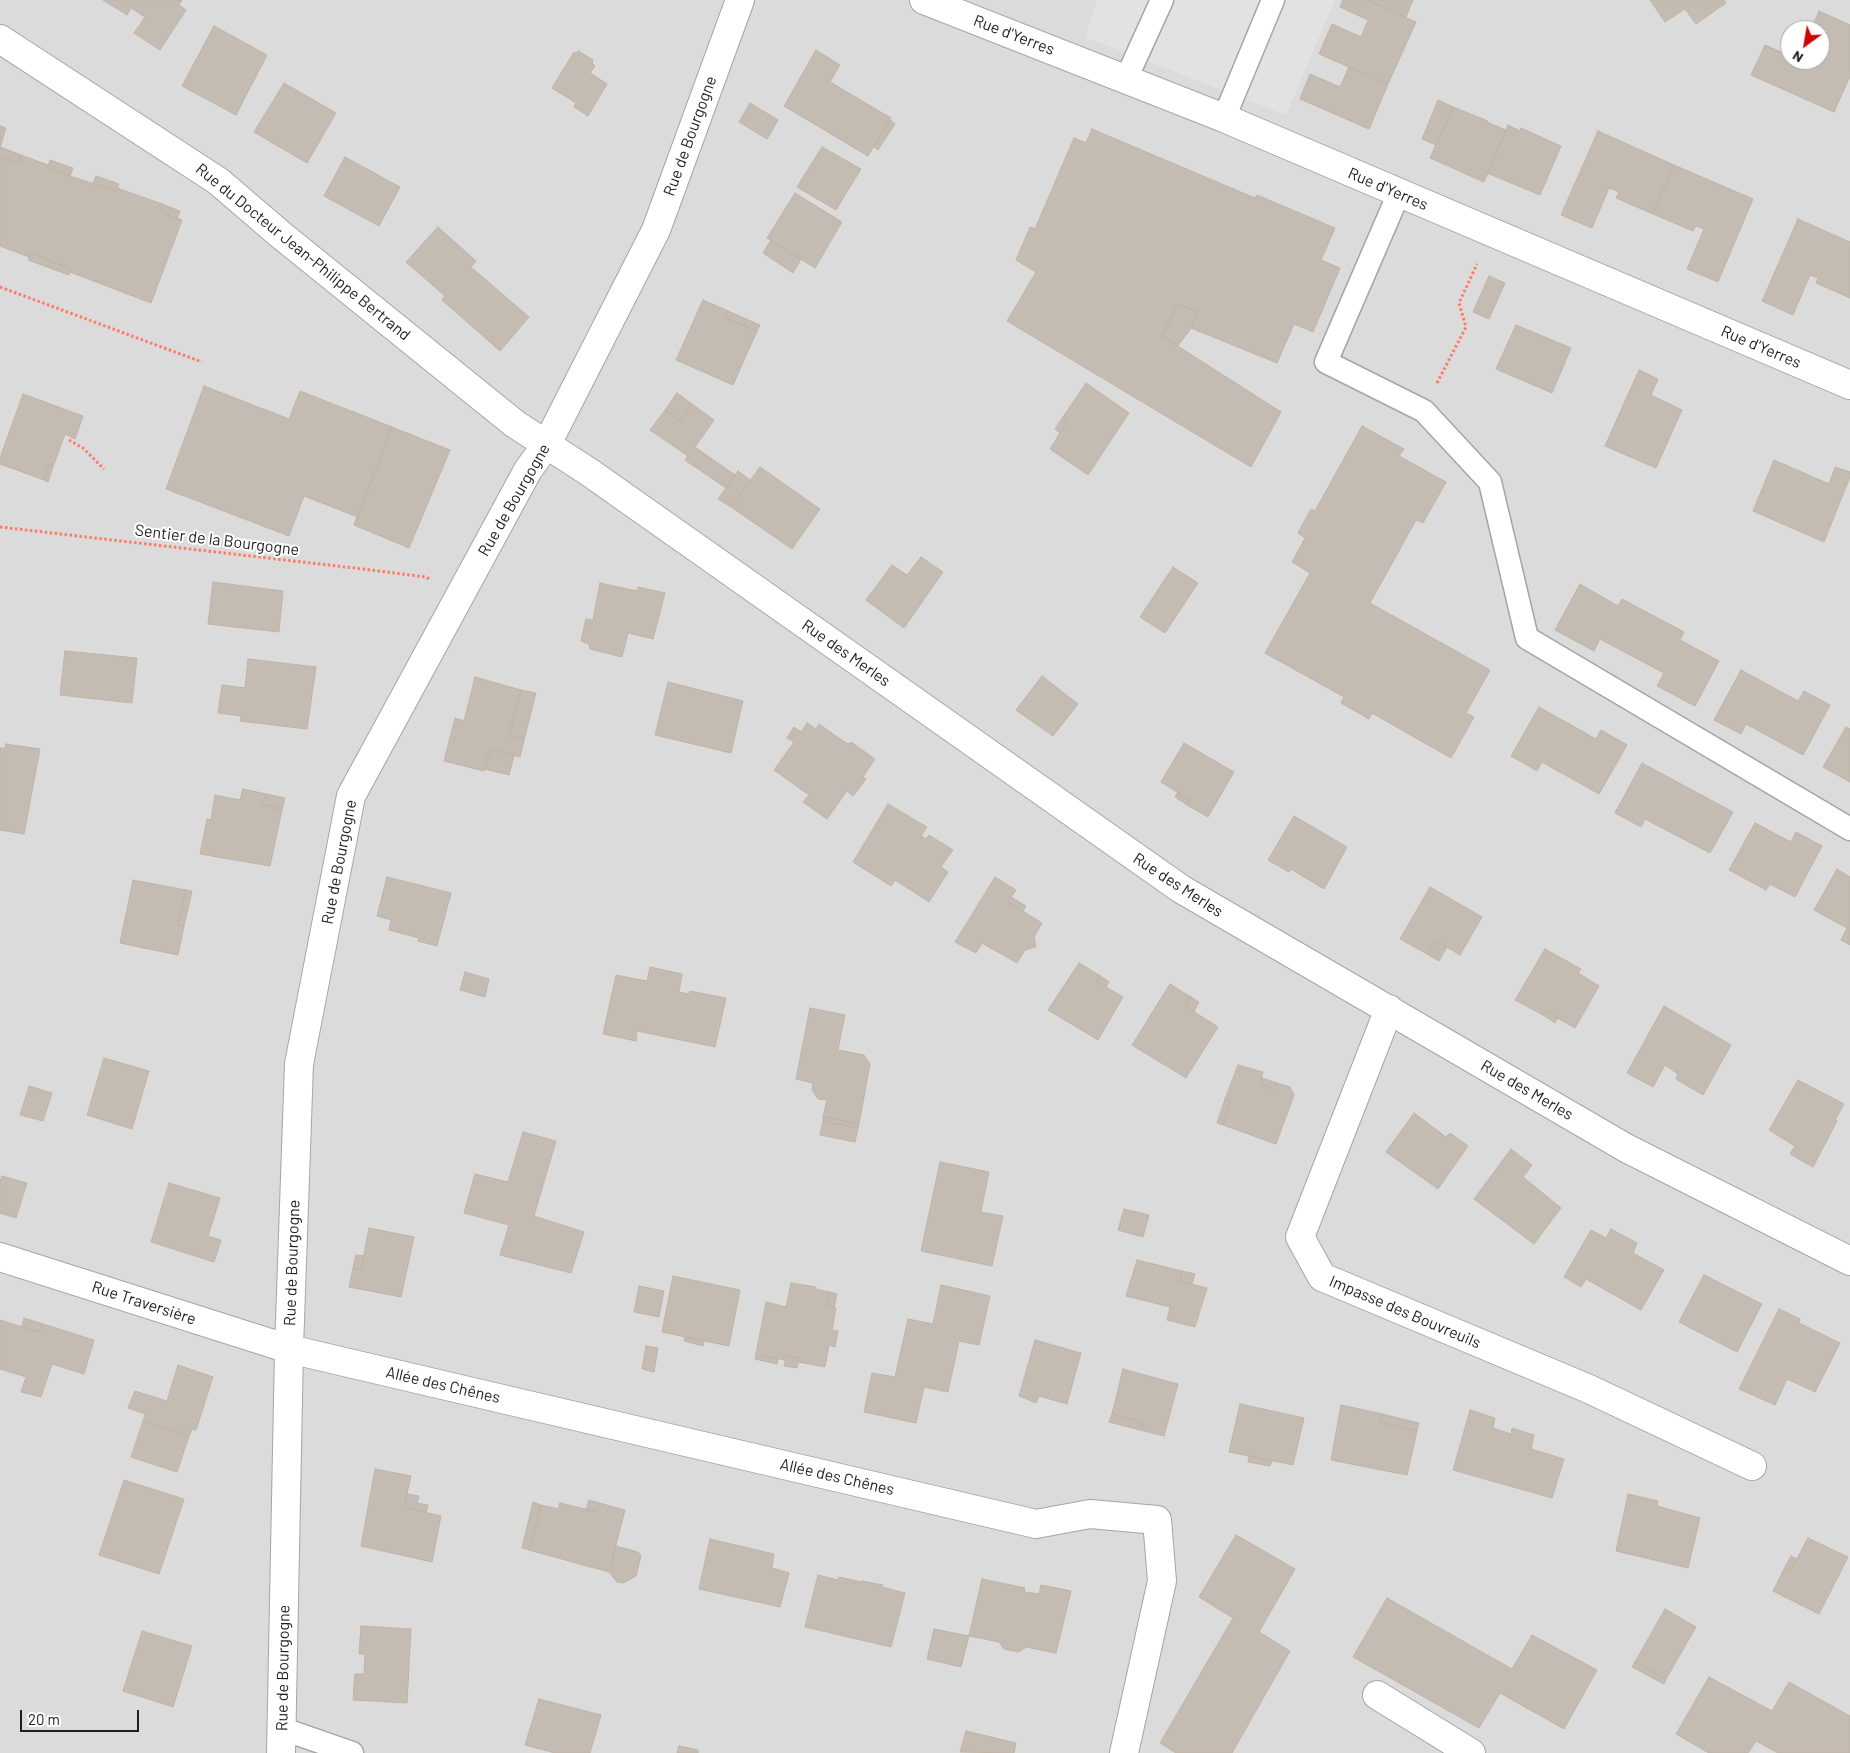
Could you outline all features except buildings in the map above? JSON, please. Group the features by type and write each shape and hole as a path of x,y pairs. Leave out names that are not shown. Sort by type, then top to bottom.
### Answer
{"street":[{"name":"Rue de Bourgogne","path":"282,1741 289,1349 299,1064 351,796 528,470 546,444 656,230 740,0"},
{"name":"Rue d'Yerres","path":"924,0 1224,118 1850,385"},
{"name":"Rue du Docteur Jean-Philippe Bertrand","path":"0,39 218,181 281,235 516,424 546,444"},
{"name":"Rue des Merles","path":"546,444 643,510 1181,889 1626,1148 1850,1261"},
{"name":"Impasse des Bouvreuils","path":"1389,1009 1300,1237 1322,1277 1589,1389 1752,1466"},
{"name":"Rue Traversière","path":"0,1257 289,1349"},
{"name":"Allée des Chênes","path":"289,1349 1036,1524 1090,1514 1157,1520 1162,1581 1124,1753"},
{"path":"1377,1695 1471,1753"}],"lane":[{"path":"1126,79 1162,0"},
{"path":"1224,118 1273,0"},
{"path":"1399,193 1326,362 1424,411 1490,482 1528,638 1850,829"},
{"path":"282,1741 352,1753"}],"path":[{"path":"1424,411 1466,327 1459,303 1492,233"},
{"path":"0,287 202,362"},
{"path":"69,440 87,451 104,470"},
{"name":"Sentier de la Bourgogne","path":"0,527 372,570 426,577 430,580"}],"shaded area":[{"path":"0,0 1850,0 1850,1753 0,1753"},
{"path":"1097,0 1335,0 1286,115 1085,37"}]}
